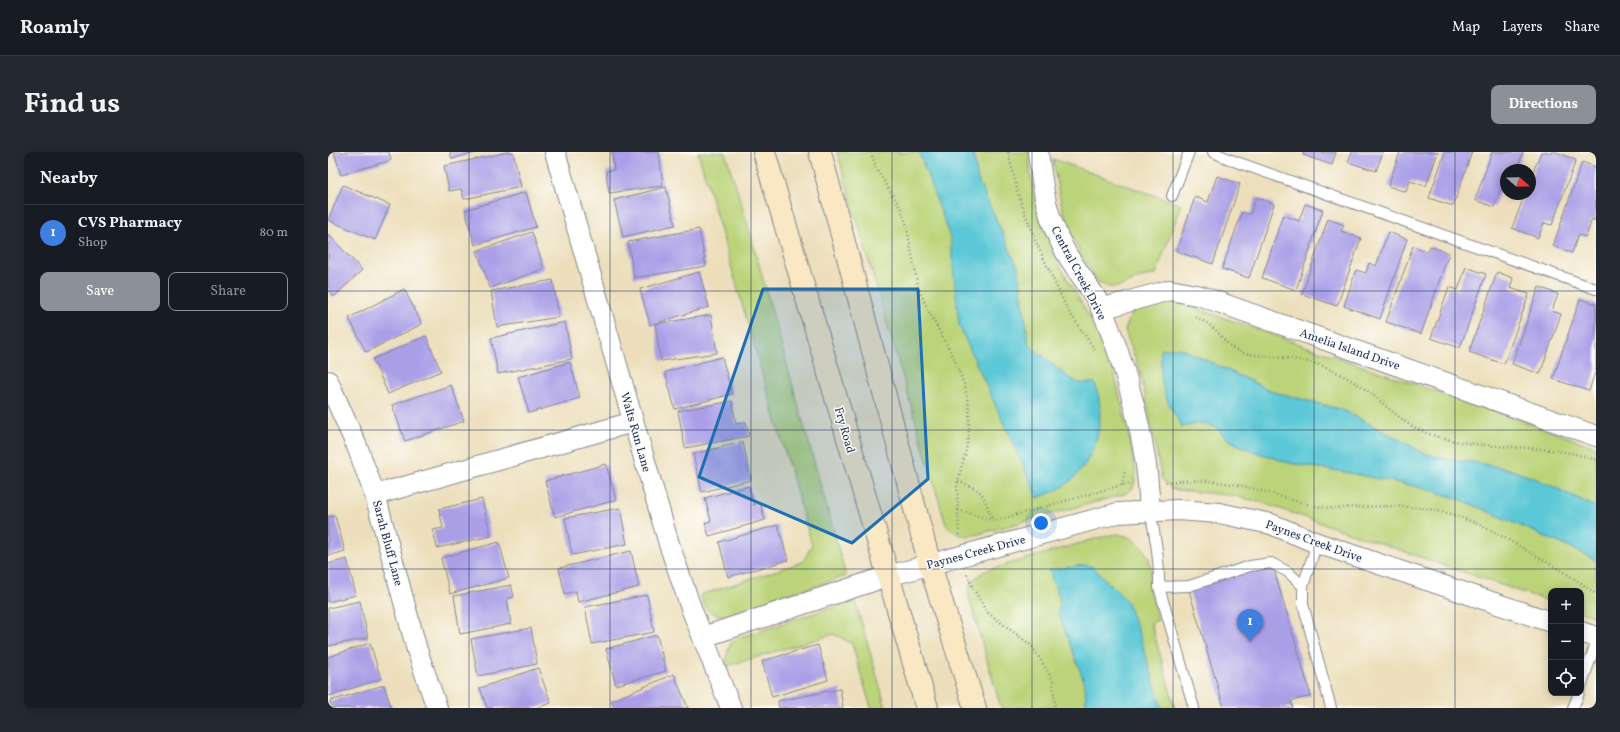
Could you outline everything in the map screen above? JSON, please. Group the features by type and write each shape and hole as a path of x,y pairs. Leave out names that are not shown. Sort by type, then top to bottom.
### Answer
{"main road":[{"name":"Fry Road","path":"764,152 928,708"},
{"path":"820,152 930,564 975,708"}],"street":[{"name":"Walts Run Lane","path":"555,152 668,544 691,608 731,708"},
{"name":"Central Creek Drive","path":"1038,152 1046,205 1053,226 1065,251 1101,308 1122,363 1138,423 1146,466 1150,510"},
{"name":"Amelia Island Drive","path":"1101,308 1170,290 1201,296 1596,436"},
{"name":"Sarah Bluff Lane","path":"328,381 358,449 375,495 417,650 437,708"},
{"path":"375,495 633,422"},
{"name":"Paynes Creek Drive","path":"703,637 888,576 930,564 1118,513 1150,510 1178,510 1219,513 1271,524 1317,543 1548,621"},
{"path":"1584,633 1596,637"}],"lane":[{"path":"1172,196 1189,152"},
{"path":"1213,152 1239,163 1596,289"},
{"path":"1150,510 1159,560 1159,587 1194,708"},
{"path":"1317,543 1303,586 1303,604 1331,708"},
{"path":"1159,587 1189,586 1250,566 1271,563 1288,572 1303,586"},
{"path":"1584,677 1596,643"},
{"path":"1573,708 1578,696"}],"path":[{"path":"870,152 876,168 901,210 906,222 918,287 927,308 954,358 965,388 969,409 969,431 966,451 956,492 959,557 974,590 987,612 1032,646 1053,680 1055,708"},
{"path":"1008,152 1019,197 1036,242 1067,309 1098,356"},
{"path":"1191,314 1205,321 1237,351 1304,361 1329,368 1350,379 1370,393 1393,413 1413,427 1428,434 1458,442 1485,446 1559,450 1596,460"},
{"path":"1122,484 1125,464"},
{"path":"958,481 981,492 992,520"},
{"path":"958,510 992,520 1009,517 1122,484 1148,484 1178,481 1212,481 1262,491 1328,509 1396,507 1422,508 1445,512 1469,521 1507,539 1580,582 1596,594"}],"highlighted area":[{"path":"763,289 918,289 928,479 852,543 699,477"}],"green space":[{"path":"698,152 725,152 747,222 846,576 723,616 707,610 700,595 803,562 812,545"},
{"path":"837,152 1030,152 1030,173 1040,218 1056,259 1095,327 1113,368 1129,436 1136,474 1133,488 1125,494 971,536 957,534 946,525"},
{"path":"1053,159 1181,205 1156,274 1115,287 1103,285 1098,280 1074,241 1069,228 1064,214"},
{"path":"1170,300 1184,304 1596,447 1596,507 1539,480 1509,469 1473,462 1446,459 1426,454 1343,410 1274,392 1180,348 1182,427 1201,423 1215,427 1228,439 1244,448 1289,463 1350,473 1424,488 1462,500 1582,553 1596,561 1596,617 1584,613 1584,588 1548,588 1548,601 1260,502 1234,496 1170,488 1162,479 1140,371 1125,330 1132,312 1159,301"},
{"path":"1117,534 1130,537 1142,547 1149,558 1151,569 1149,588 1158,620 1151,623 1175,708 1001,708 969,598 969,588 972,582 985,571 1098,538"},
{"path":"855,600 886,708 871,708 852,644 834,634 727,666 728,651 730,645 735,639"}],"water":[{"path":"919,152 973,152 978,180 1018,267 1029,345 1068,377 1079,383 1095,383 1100,410 1097,437 1092,450 1078,473 1068,483 1057,490 1038,498 959,326 950,237"},
{"path":"1180,348 1274,392 1343,410 1426,454 1446,459 1473,462 1508,469 1539,480 1596,507 1596,561 1582,553 1462,500 1424,488 1350,473 1289,463 1244,448 1228,439 1215,427 1201,423 1182,427 1166,398 1161,373 1161,349"},
{"path":"1084,565 1092,566 1126,600 1137,627 1162,708 1086,708 1085,684 1058,613 1060,601 1049,570"}],"building":[{"path":"334,152 389,152 391,160 341,175"},
{"path":"450,152 477,152 452,159"},
{"path":"513,152 521,187 464,199 461,189 449,191 444,166"},
{"path":"659,152 663,186 609,193 606,171 614,170 612,153"},
{"path":"1304,152 1336,152 1332,165 1303,155"},
{"path":"1352,152 1383,152 1376,171 1348,162"},
{"path":"1400,152 1438,152 1426,186 1410,181 1406,192 1388,186"},
{"path":"1445,152 1472,152 1453,206 1429,198"},
{"path":"1492,152 1523,152 1519,164 1500,164 1500,190 1494,207 1475,200"},
{"path":"1541,152 1556,152 1576,160 1552,225 1544,223 1538,238 1512,228 1523,200 1536,200 1536,165"},
{"path":"1582,162 1596,167 1596,221 1592,219 1586,237 1578,235 1572,253 1553,246"},
{"path":"1217,176 1240,184 1213,264 1176,251 1195,197 1208,202"},
{"path":"343,185 390,205 375,240 328,220"},
{"path":"666,187 675,225 623,237 614,200"},
{"path":"526,192 536,227 475,245 465,210"},
{"path":"1256,197 1274,204 1249,278 1222,269 1242,212 1250,214"},
{"path":"1305,204 1323,210 1296,290 1262,278 1283,215 1299,221"},
{"path":"1328,219 1344,225 1341,231 1361,238 1337,306 1302,294"},
{"path":"699,229 706,266 634,278 628,242"},
{"path":"532,232 544,269 490,288 477,251"},
{"path":"1388,232 1407,239 1380,319 1344,306 1356,270 1366,273 1369,263 1376,266"},
{"path":"328,234 362,270 334,297 328,290"},
{"path":"1413,246 1428,252 1430,246 1449,253 1421,334 1386,322"},
{"path":"1466,267 1486,274 1460,348 1431,338 1449,287 1458,290"},
{"path":"699,272 709,307 650,325 640,289"},
{"path":"1497,272 1513,278 1510,288 1529,294 1504,364 1469,352"},
{"path":"553,280 559,317 497,327 491,291"},
{"path":"1539,287 1558,294 1552,311 1561,314 1540,374 1512,364"},
{"path":"404,289 422,324 366,352 349,318"},
{"path":"1580,299 1596,304 1596,369 1589,391 1553,379"},
{"path":"711,315 717,353 661,361 655,324"},
{"path":"565,322 572,359 498,374 491,338"},
{"path":"426,336 441,371 388,394 373,359"},
{"path":"722,357 732,394 675,409 665,372"},
{"path":"570,362 580,398 529,413 518,377"},
{"path":"451,385 464,421 405,441 392,405"},
{"path":"732,401 736,424 746,422 749,436 685,448 678,411"},
{"path":"743,442 751,480 702,492 693,454"},
{"path":"606,464 616,500 555,517 545,481"},
{"path":"749,486 754,505 760,503 765,520 709,536 705,523 711,521 705,498"},
{"path":"482,499 491,536 437,548 433,530 443,528 439,509"},
{"path":"620,508 627,544 572,555 565,518"},
{"path":"335,516 345,551 328,556 328,517"},
{"path":"778,525 788,560 728,577 719,542"},
{"path":"499,542 509,578 450,594 441,558"},
{"path":"631,551 639,587 578,602 576,591 565,594 559,568"},
{"path":"347,559 356,595 328,602 328,564"},
{"path":"1272,563 1311,696 1291,701 1293,708 1224,708 1188,587"},
{"path":"511,585 514,597 507,599 511,624 460,634 454,596"},
{"path":"647,595 654,632 592,644 585,607"},
{"path":"360,601 368,638 328,646 328,608"},
{"path":"531,628 537,664 478,676 471,639"},
{"path":"657,635 666,671 616,685 606,649"},
{"path":"370,643 381,679 328,696 328,657"},
{"path":"818,645 828,680 772,697 762,661"},
{"path":"538,668 551,703 536,708 487,708 480,688"},
{"path":"674,674 688,708 614,708 611,701"},
{"path":"384,685 391,707 332,708 330,701"},
{"path":"840,689 843,708 779,708 778,701"}],"place":[{"name":"CVS Pharmacy","path":"1250,642"}]}
